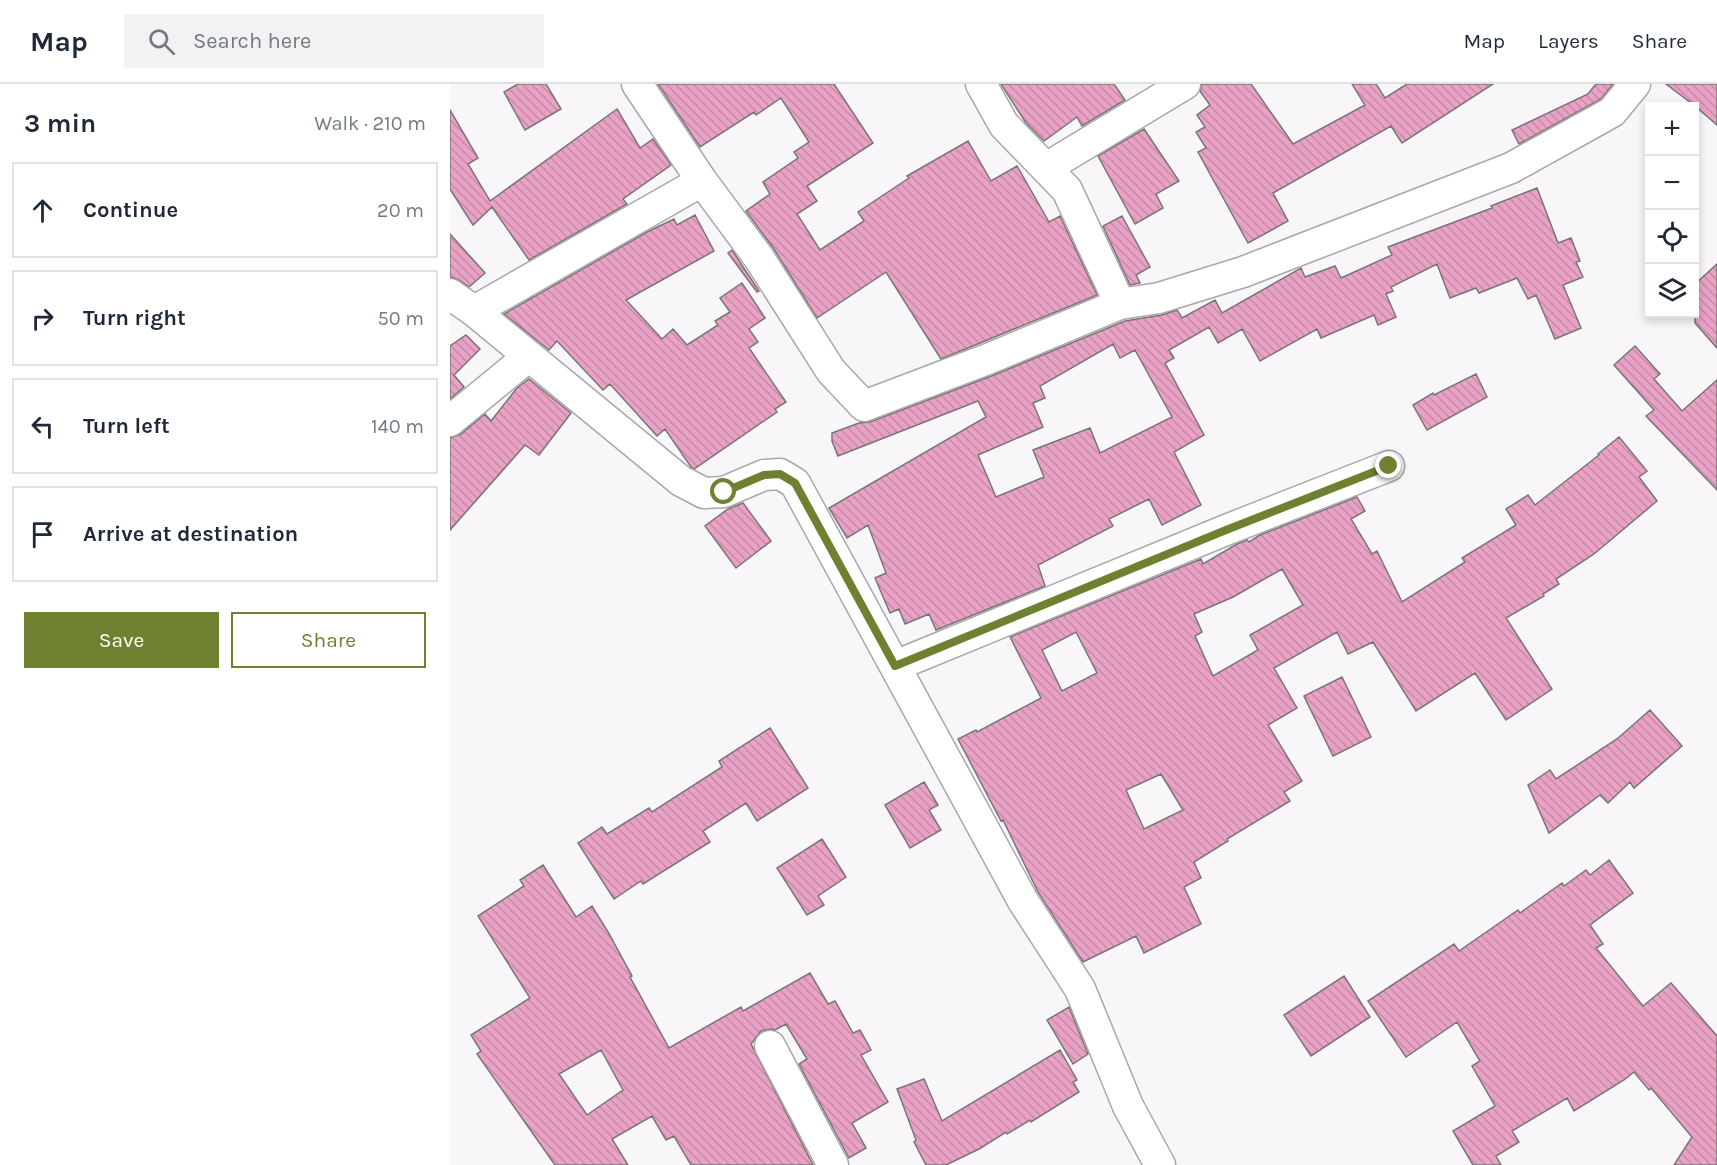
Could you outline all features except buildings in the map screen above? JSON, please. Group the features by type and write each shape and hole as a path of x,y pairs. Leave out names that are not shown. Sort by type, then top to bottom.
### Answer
{"street":[{"path":"637,84 702,181 759,258 831,370 864,405 988,359 1120,304 1159,298 1243,272 1511,168 1612,112 1635,84"},
{"path":"981,84 1004,125 1067,190 1120,304"},
{"path":"1046,168 1185,84"},
{"path":"474,311 702,181"},
{"path":"450,294 474,311 681,481 704,493 724,492 764,475 780,474 795,483 1023,901 1080,988 1128,1106 1160,1165"},
{"path":"450,421 529,356"},
{"path":"895,666 1215,534 1389,466"},
{"path":"770,1046 833,1165"}],"route":[{"path":"724,492 764,475 780,474 795,483 895,666 1226,530 1389,466"}]}
